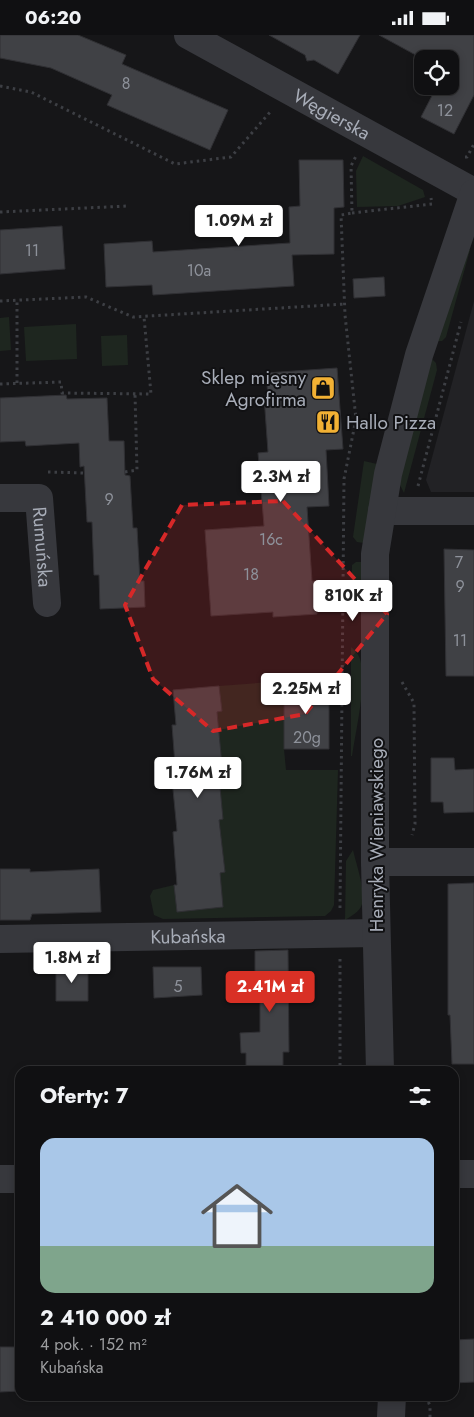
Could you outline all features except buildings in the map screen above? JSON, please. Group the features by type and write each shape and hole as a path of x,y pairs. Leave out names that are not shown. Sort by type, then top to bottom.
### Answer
{"street":[{"name":"Węgierska","path":"188,35 474,193"},
{"name":"Henryka Wieniawskiego","path":"380,1066 375,862 375,555 395,511 388,474 419,355 474,193"},
{"name":"Rumuńska","path":"0,498 39,498 47,603"},
{"path":"395,511 474,511"},
{"path":"375,862 474,862"},
{"name":"Kubańska","path":"0,939 376,933"},
{"path":"459,1174 474,1174"},
{"path":"0,1179 15,1179"},
{"path":"392,1401 392,1417"}],"path":[{"path":"0,86 31,92 176,164 231,157 272,109"},
{"path":"352,213 432,204"},
{"path":"0,211 128,206"},
{"path":"0,301 86,297 133,317 345,304"},
{"path":"17,300 17,383"},
{"path":"0,384 61,382 62,393 152,394 144,317"},
{"path":"395,511 416,493 462,318"},
{"path":"125,472 137,470 135,394"},
{"path":"400,677 414,703 415,825 404,863"},
{"path":"428,1401 430,1417"}],"highlighted area":[{"path":"283,501 387,614 305,714 213,731 153,679 125,605 182,505"}],"shaded area":[{"path":"363,156 423,190 425,197 398,206 357,207 356,171"},
{"path":"466,249 470,250 446,337 442,341 436,341"},
{"path":"474,301 474,492 431,492 426,480"},
{"path":"9,317 11,350 0,351 0,318"},
{"path":"76,324 77,359 26,361 24,327"},
{"path":"127,335 128,365 102,366 101,336"},
{"path":"431,358 436,363 437,370 404,493 400,485 400,477"},
{"path":"364,461 377,464 364,543 357,542 353,537"},
{"path":"356,562 363,562 363,591 356,610 351,616 352,565"},
{"path":"351,647 360,658 362,673 360,709 352,756 351,756"},
{"path":"284,681 284,749 286,770 338,770 334,905 331,911 325,916 163,919 154,915 150,896 153,890 174,885 177,912 223,907 220,873 225,871 219,820 223,818 218,766 222,765 217,712 221,711 219,686"},
{"path":"353,850 362,885 363,899 359,909 345,920 346,861"}],"place":[{"name":"Sklep mięsny Agrofirma","path":"323,388"},
{"name":"Hallo Pizza","path":"328,422"}]}
